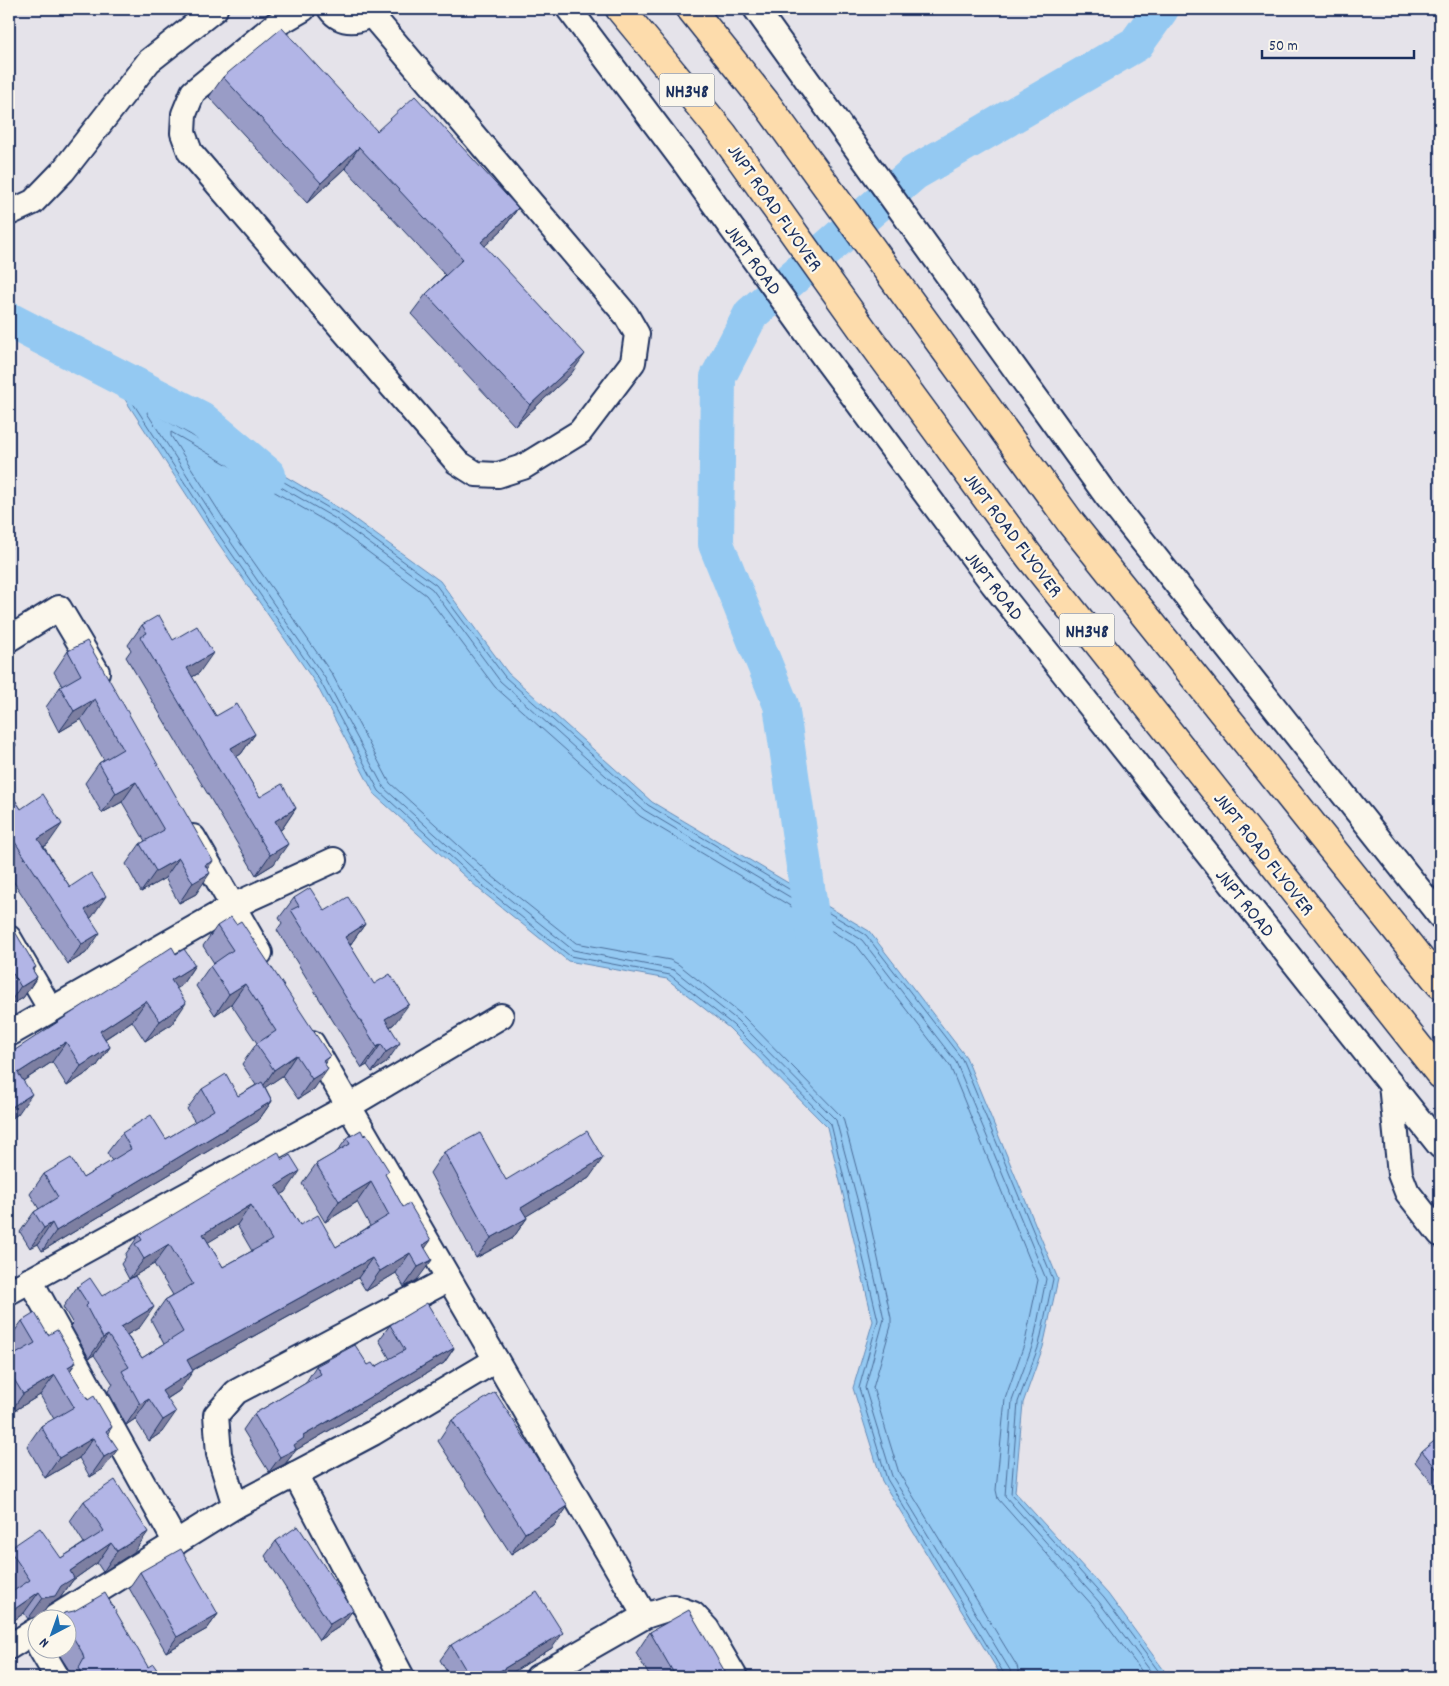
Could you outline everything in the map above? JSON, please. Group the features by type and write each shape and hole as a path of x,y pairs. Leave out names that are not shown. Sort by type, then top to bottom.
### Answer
{"highway":[{"name":"JNPT ROAD FLYOVER","path":"620,9 723,134 863,330 1029,556 1440,1074"},
{"name":"NH348","path":"691,9 796,144 1071,523 1440,984"}],"street":[{"path":"9,213 33,202 63,171 149,61 215,9"},
{"path":"303,9 275,25 193,92 184,114 183,133 190,152 458,462 476,474 498,475 523,467 580,432 633,362 637,334 626,314 372,11 363,18 346,20 338,17 330,9"},
{"name":"JNPT ROAD","path":"569,9 684,162 824,357 994,584 1440,1146"},
{"path":"756,9 1106,496 1440,916"},
{"path":"9,639 60,608 109,693"},
{"path":"183,821 271,973"},
{"path":"9,1034 232,906 334,860"},
{"path":"9,938 51,1010"},
{"path":"9,1292 349,1106 501,1016"},
{"path":"300,1023 645,1616"},
{"path":"1391,1084 1400,1174 1407,1192 1440,1234"},
{"path":"235,1506 219,1454 216,1415 236,1392 449,1278"},
{"path":"30,1280 176,1543"},
{"path":"70,1608 235,1506 373,1433 496,1360"},
{"path":"295,1474 402,1677"},
{"path":"538,1677 645,1616 673,1607 692,1614 707,1629 735,1677"},
{"path":"9,1647 28,1641"},
{"path":"46,1658 57,1677"}],"water":[{"path":"106,370 342,510 440,581 508,673 652,802 869,931 966,1057 1058,1279 1043,1347 1023,1403 1015,1492 1108,1594 1169,1677 1002,1677 882,1481 853,1388 873,1321 827,1127 729,1028 667,979 568,961 480,890 375,795 316,684 212,534"}],"building":[{"path":"282,28 377,131 415,96 518,208 481,242 585,354 530,405 426,294 463,259 359,147 321,183 223,77"},
{"path":"159,615 173,640 197,626 213,653 187,668 216,716 237,704 255,734 231,748 260,797 282,784 296,808 275,821 288,844 270,855 140,637 147,633 142,625"},
{"path":"87,641 213,861 205,865 210,873 193,883 179,858 156,871 140,844 164,830 136,782 116,793 99,763 123,749 95,699 74,711 60,687 81,675 68,651"},
{"path":"9,733 16,745 9,750"},
{"path":"9,791 21,809 43,794 62,824 38,839 70,887 91,873 106,896 85,910 100,933 82,944 9,833"},
{"path":"310,888 325,911 348,897 365,924 345,937 374,984 390,974 409,1004 385,1019 400,1043 386,1052 381,1044 377,1047 291,910 299,906 294,898"},
{"path":"9,914 11,925 36,967 32,969 37,977 21,987 9,967"},
{"path":"231,917 236,924 241,921 330,1056 323,1061 328,1069 312,1079 296,1055 274,1070 256,1044 276,1031 245,984 229,994 210,966 233,950 217,926"},
{"path":"172,947 176,954 184,949 195,965 171,980 186,1003 160,1021 146,1001 100,1031 110,1047 81,1066 66,1042 18,1073 32,1094 9,1109 9,1054"},
{"path":"226,1074 238,1096 262,1082 272,1101 56,1231 52,1223 44,1228 34,1212 58,1197 44,1174 71,1158 83,1178 131,1149 122,1133 151,1115 166,1139 214,1110 202,1089"},
{"path":"361,1130 364,1136 366,1134 389,1171 385,1174 403,1207 409,1203 431,1240 423,1245 432,1260 418,1267 410,1253 380,1271 372,1258 187,1360 193,1371 162,1391 176,1412 163,1420 149,1399 140,1404 122,1371 129,1367 108,1335 103,1338 86,1306 88,1304 77,1287 90,1278 102,1296 135,1276 154,1307 121,1327 142,1358 183,1332 165,1300 193,1284 169,1244 144,1259 135,1244 142,1240 139,1235 278,1152 282,1160 290,1155 300,1171 276,1186 300,1225 318,1215 336,1247 389,1215 371,1182 339,1201 316,1164 350,1144 347,1138","holes":["251,1205 272,1240 223,1267 203,1234"]},
{"path":"587,1131 603,1158 521,1208 527,1218 491,1238 444,1152 480,1133 506,1180"},
{"path":"427,1303 454,1348 303,1436 304,1438 294,1445 296,1449 280,1457 254,1414 321,1374 316,1366 355,1345 368,1365 372,1363 375,1367 405,1350 390,1325"},
{"path":"35,1313 48,1335 57,1330 76,1362 68,1367 88,1400 94,1396 112,1427 106,1431 118,1449 104,1457 93,1438 59,1458 41,1426 74,1407 55,1375 23,1394 9,1371 9,1358 35,1343 22,1321"},
{"path":"495,1392 568,1506 525,1533 452,1420"},
{"path":"1438,1438 1440,1440 1440,1473 1422,1451"},
{"path":"115,1480 148,1532 117,1551 111,1543 70,1571 74,1578 61,1586 55,1596 43,1598 39,1592 9,1613 9,1594 30,1580 9,1549 40,1528 61,1558 104,1531 84,1501"},
{"path":"298,1526 353,1610 330,1624 276,1541"},
{"path":"181,1549 218,1614 177,1637 140,1572"},
{"path":"537,1592 563,1633 490,1677 470,1677 451,1645"},
{"path":"105,1593 148,1667 153,1664 162,1677 85,1677 79,1668 84,1659 78,1645 78,1609"},
{"path":"689,1610 728,1677 676,1677 650,1632"}],"waterway":[{"path":"815,943 781,705 716,544 718,377 751,314 914,173 1136,44 1161,9"},
{"path":"9,320 201,419 268,475"}]}
